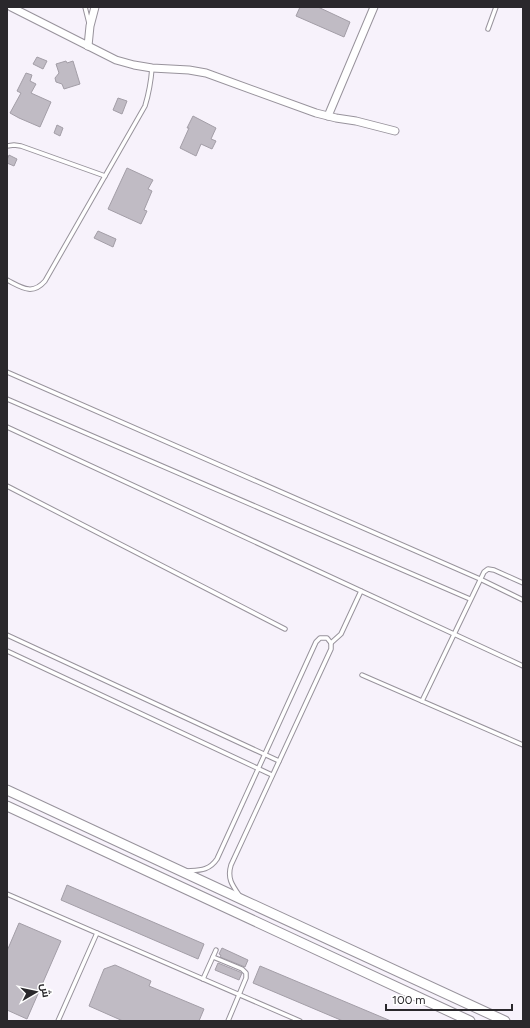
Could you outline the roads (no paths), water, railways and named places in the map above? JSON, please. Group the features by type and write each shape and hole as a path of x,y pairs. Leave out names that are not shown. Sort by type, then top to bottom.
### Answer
{"street":[{"path":"11,7 116,60 152,68 189,70 206,73 297,107 328,116 356,121 395,131"},
{"path":"88,46 94,7"},
{"path":"328,116 374,7"},
{"path":"7,790 505,1021"},
{"path":"7,806 470,1021"},
{"path":"218,904 216,903 216,896 225,891"}],"lane":[{"path":"85,7 90,26"},
{"path":"488,29 496,7"},
{"path":"7,280 26,289 37,288 45,281 145,106 149,94 152,68"},
{"path":"7,146 21,146 105,176"},
{"path":"7,372 480,578 523,600"},
{"path":"7,399 470,599"},
{"path":"7,427 523,666"},
{"path":"7,486 285,629"},
{"path":"422,701 484,572 491,569 523,583"},
{"path":"243,900 231,883 229,871 231,865 330,649 331,643 341,634 361,591"},
{"path":"7,635 279,761"},
{"path":"182,871 210,867 217,859 316,642 320,638 324,637 330,640 331,643"},
{"path":"7,651 272,775"},
{"path":"362,675 523,745"},
{"path":"7,894 300,1021"},
{"path":"58,1021 97,933"},
{"path":"203,979 216,950"},
{"path":"213,957 246,972 246,978 228,1021"}]}
